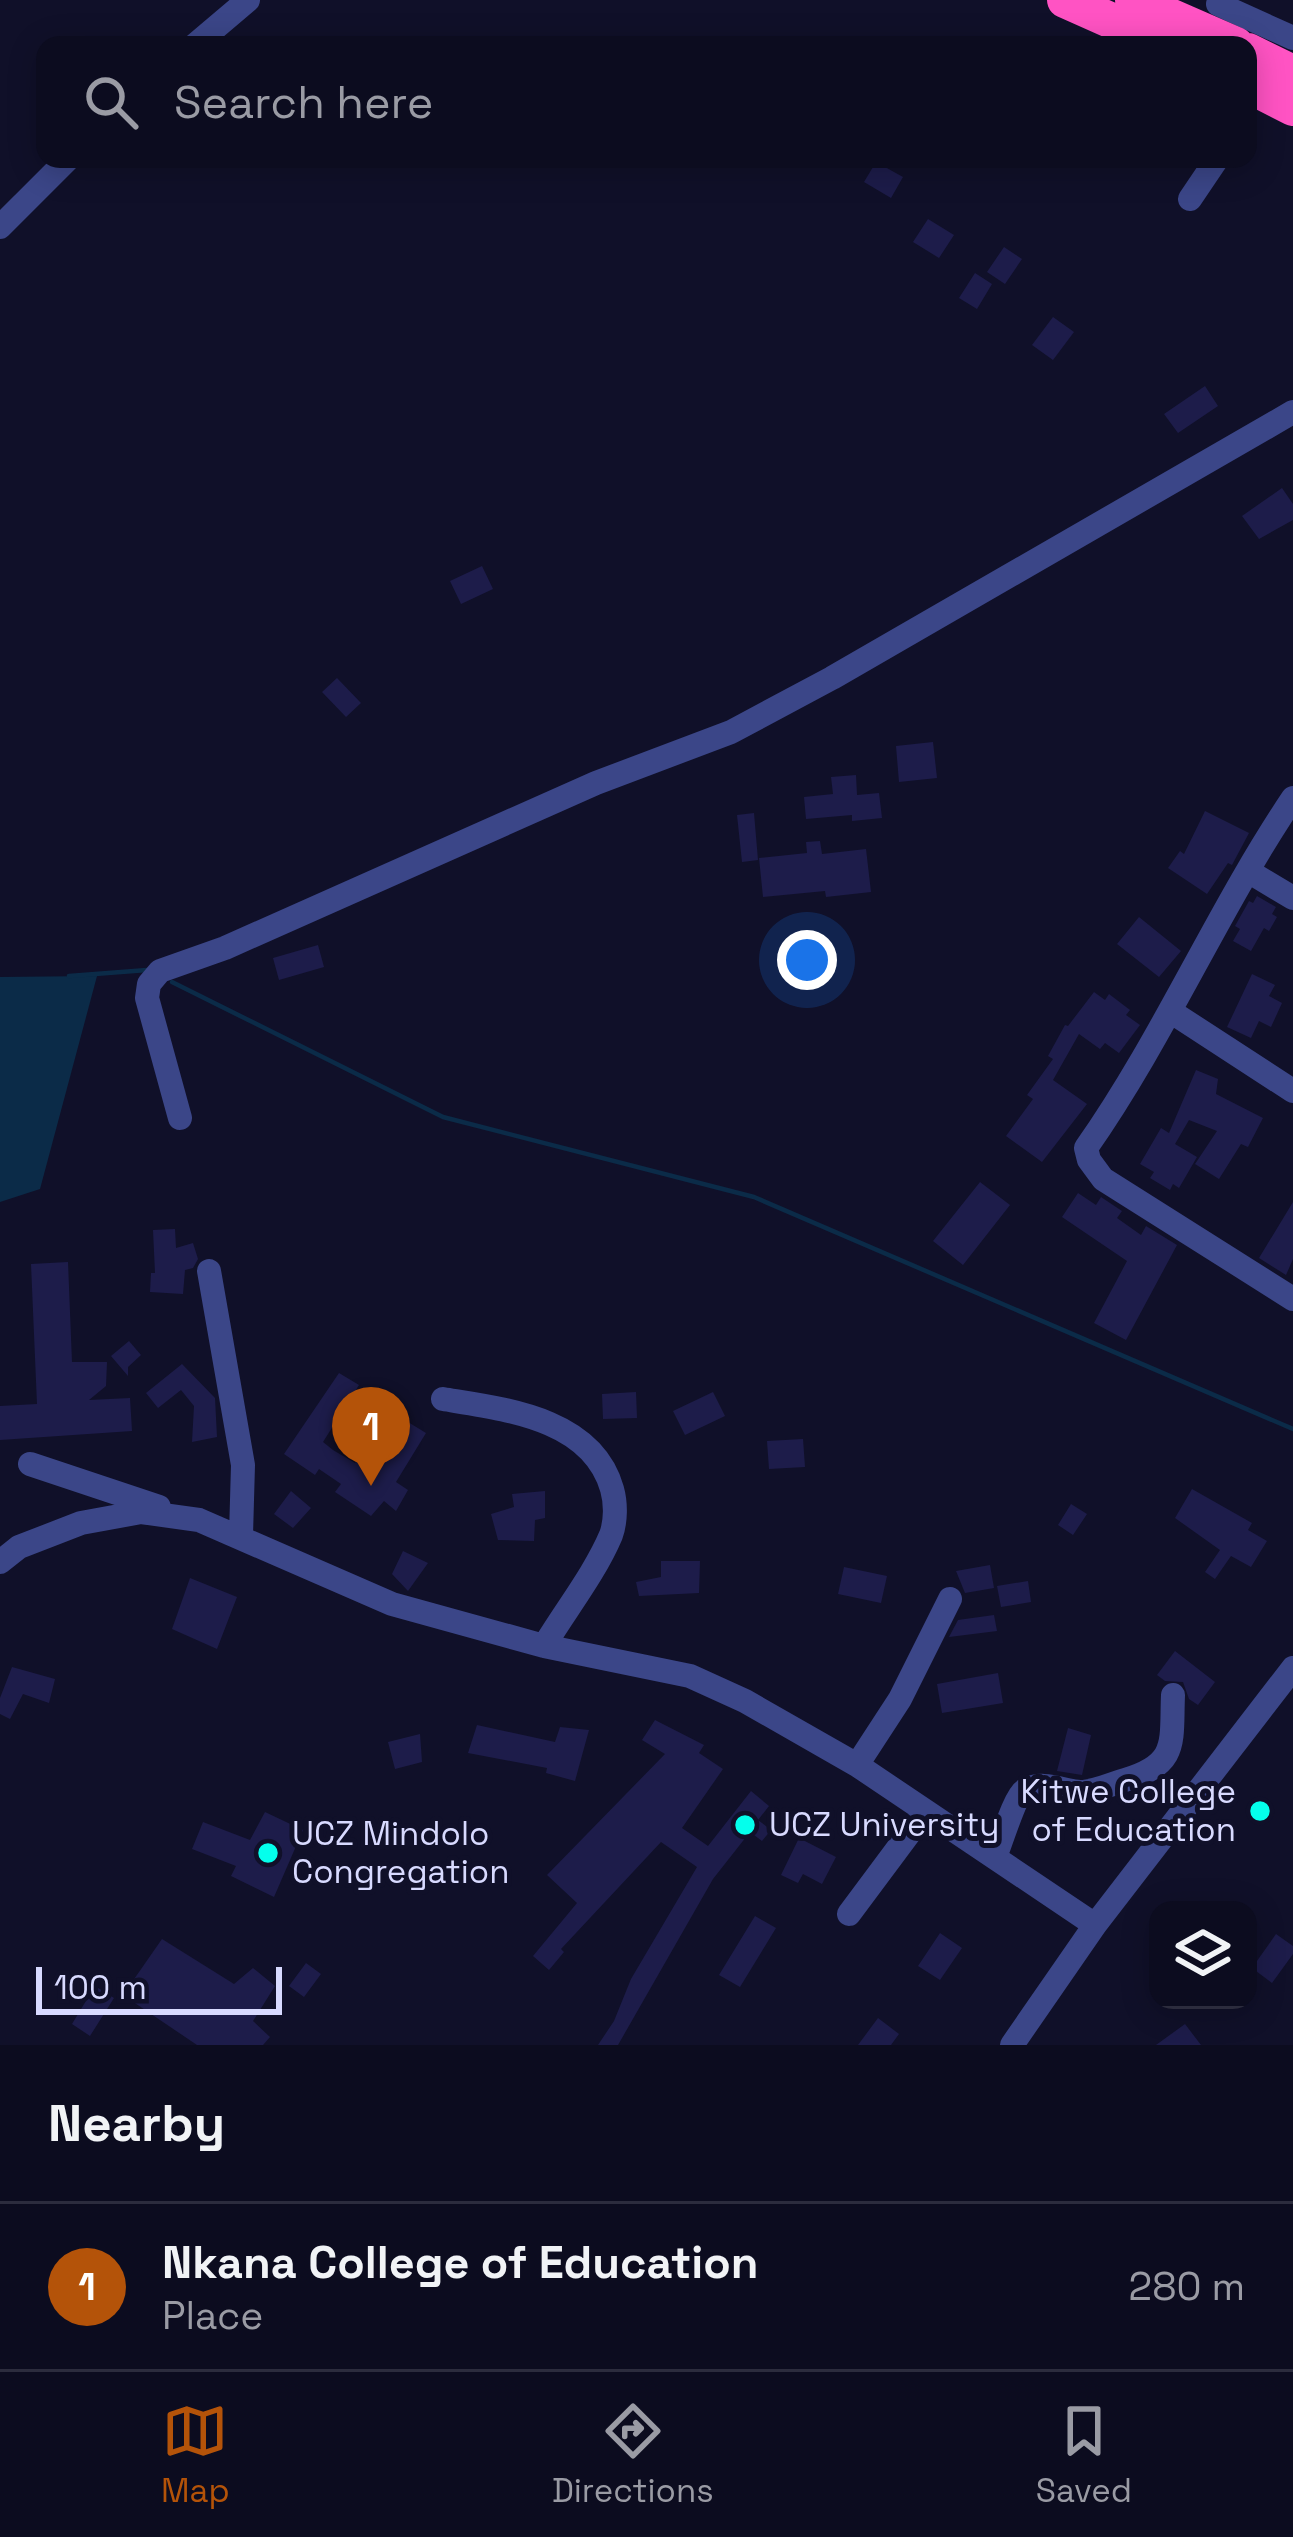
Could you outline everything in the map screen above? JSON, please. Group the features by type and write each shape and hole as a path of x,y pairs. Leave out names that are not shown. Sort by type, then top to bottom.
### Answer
{"highway":[{"path":"1065,0 1146,36"},
{"path":"1133,0 1219,20"}],"street":[{"path":"206,36 248,0"},
{"path":"1219,20 1293,38"},
{"path":"0,227 59,168"},
{"path":"1190,199 1211,168"},
{"path":"180,1118 147,998 149,984 160,971 225,948 596,783 731,731 832,678 1293,412"},
{"path":"1293,798 1128,1089 1086,1148 1103,1179 1293,1299"},
{"path":"1248,872 1293,898"},
{"path":"1170,1011 1171,1016 1293,1091"},
{"path":"209,1271 243,1466 241,1535"},
{"path":"443,1400 517,1412 570,1434 583,1442 608,1475 615,1498 610,1536 544,1646"},
{"path":"31,1464 241,1535 392,1604 544,1646 690,1676 745,1701 857,1765 1095,1925"},
{"path":"0,1562 19,1547 81,1523 141,1513 199,1520"},
{"path":"857,1765 900,1699 950,1599"},
{"path":"1012,2045 1095,1925 1293,1668"},
{"path":"995,1857 1017,1798 1026,1790 1049,1786 1092,1790 1133,1778 1163,1761 1172,1741 1173,1695"},
{"path":"849,1914 926,1812"}],"water":[{"path":"97,976 40,1189 0,1202 0,977"}],"building":[{"path":"872,168 887,168 903,177 891,198 864,182"},
{"path":"928,219 954,235 939,258 913,242"},
{"path":"1004,247 1022,259 1005,284 987,272"},
{"path":"975,273 992,284 977,309 959,298"},
{"path":"1053,317 1074,332 1053,360 1032,345"},
{"path":"1205,386 1218,406 1178,433 1164,414"},
{"path":"1282,488 1293,504 1293,520 1259,539 1242,516"},
{"path":"482,566 493,589 461,604 450,581"},
{"path":"337,678 361,703 346,717 322,692"},
{"path":"933,742 937,778 899,782 896,746"},
{"path":"856,775 857,795 879,793 882,818 806,819 804,797 833,794 831,777"},
{"path":"1205,811 1249,833 1232,865 1228,863 1207,894 1168,868 1180,851 1184,854"},
{"path":"754,813 758,860 742,862 737,815"},
{"path":"820,841 822,854 866,849 871,892 763,897 759,858 807,853 806,842"},
{"path":"1257,896 1276,907 1272,914 1277,917 1269,931 1264,928 1251,951 1233,941 1240,929 1235,926"},
{"path":"1139,917 1181,951 1159,977 1117,944"},
{"path":"318,945 324,967 279,980 273,958"},
{"path":"1252,974 1275,985 1269,996 1282,1003 1271,1027 1259,1021 1251,1038 1227,1027"},
{"path":"1094,992 1105,1000 1109,994 1140,1025 1119,1053 1105,1043 1100,1049 1079,1034 1053,1080 1087,1104 1042,1162 1006,1136 1033,1099 1027,1095 1053,1059 1048,1056 1065,1025"},
{"path":"1196,1070 1218,1079 1216,1094 1263,1118 1248,1147 1241,1144 1219,1179 1195,1164 1217,1131 1189,1120 1175,1144 1197,1157 1179,1188 1173,1184 1170,1190 1150,1178 1154,1172 1140,1164 1161,1128 1169,1133"},
{"path":"980,1182 1010,1205 963,1265 933,1241"},
{"path":"1078,1193 1096,1205 1101,1197 1122,1211 1117,1218 1141,1235 1146,1226 1177,1245 1126,1340 1094,1323 1127,1261 1062,1217"},
{"path":"1293,1202 1293,1259 1286,1275 1259,1258"},
{"path":"175,1229 176,1248 193,1243 198,1259 193,1268 185,1270 183,1294 150,1292 151,1273 155,1273 153,1230"},
{"path":"68,1262 72,1362 107,1362 106,1386 89,1400 130,1398 132,1431 0,1440 0,1406 37,1404 31,1264"},
{"path":"129,1341 141,1355 128,1367 128,1376 111,1356"},
{"path":"182,1364 215,1398 217,1437 192,1442 194,1406 181,1390 158,1408 146,1393"},
{"path":"339,1373 359,1385 323,1442 333,1450 355,1463 359,1457 377,1469 408,1422 426,1433 396,1482 408,1490 396,1511 384,1501 371,1516 335,1492 341,1484 319,1469 315,1475 284,1454"},
{"path":"636,1392 637,1418 603,1419 602,1394"},
{"path":"713,1392 725,1416 685,1435 673,1411"},
{"path":"803,1439 805,1467 769,1469 767,1441"},
{"path":"1192,1489 1252,1523 1248,1530 1267,1541 1251,1567 1231,1556 1215,1579 1205,1572 1220,1550 1175,1518"},
{"path":"291,1491 311,1508 293,1528 274,1514"},
{"path":"545,1491 545,1518 535,1520 534,1541 498,1540 491,1514 514,1507 512,1494"},
{"path":"1071,1504 1087,1514 1073,1535 1058,1525"},
{"path":"403,1551 428,1563 408,1591 392,1574"},
{"path":"661,1561 700,1561 699,1593 639,1596 636,1582 661,1577"},
{"path":"990,1565 994,1588 965,1593 956,1571"},
{"path":"844,1567 887,1576 881,1603 838,1594"},
{"path":"190,1578 237,1597 217,1649 172,1629"},
{"path":"1028,1581 1031,1602 1001,1607 997,1586"},
{"path":"994,1615 997,1631 949,1637 958,1620"},
{"path":"1175,1651 1215,1682 1198,1705 1189,1699 1183,1682 1165,1681 1157,1675"},
{"path":"12,1667 55,1679 49,1703 23,1694 10,1719 0,1714 0,1698"},
{"path":"998,1673 1003,1703 942,1713 937,1684"},
{"path":"655,1720 704,1745 699,1753 723,1769 682,1828 708,1846 751,1791 769,1806 758,1820 771,1830 762,1841 750,1832 713,1879 618,2045 598,2045 697,1867 661,1842 561,1949 564,1952 549,1970 533,1956 577,1903 547,1875 665,1754 642,1740"},
{"path":"477,1725 555,1742 560,1727 589,1730 575,1781 546,1773 547,1768 468,1753"},
{"path":"1068,1728 1091,1735 1082,1775 1057,1771"},
{"path":"420,1734 422,1762 395,1769 388,1742"},
{"name":"UCZ Mindolo Congregation","path":"265,1812 303,1830 274,1897 231,1876 236,1866 192,1849 203,1822 250,1840"},
{"path":"799,1838 836,1857 822,1884 803,1874 798,1883 781,1875"},
{"path":"755,1916 776,1928 740,1987 719,1975"},
{"path":"940,1933 962,1948 940,1980 918,1966"},
{"path":"1276,1934 1293,1946 1293,1954 1272,1983 1257,1972 1257,1961"},
{"path":"162,1939 234,1984 253,1968 275,1986 253,2021 270,2037 263,2045 197,2045 123,1995"},
{"path":"306,1963 321,1974 304,1997 289,1986"},
{"path":"95,1986 114,1998 90,2036 72,2024"},
{"path":"878,2018 899,2034 891,2045 858,2045"},
{"path":"1185,2024 1201,2045 1156,2045"}],"waterway":[{"path":"69,976 147,970"},
{"path":"172,982 443,1117 754,1197 1293,1429"}],"place":[{"name":"Nkana College of Education","path":"371,1486"},
{"name":"Kitwe College of Education","path":"1260,1811"},
{"name":"UCZ University","path":"745,1825"},
{"name":"UCZ Mindolo Congregation","path":"268,1853"}]}
